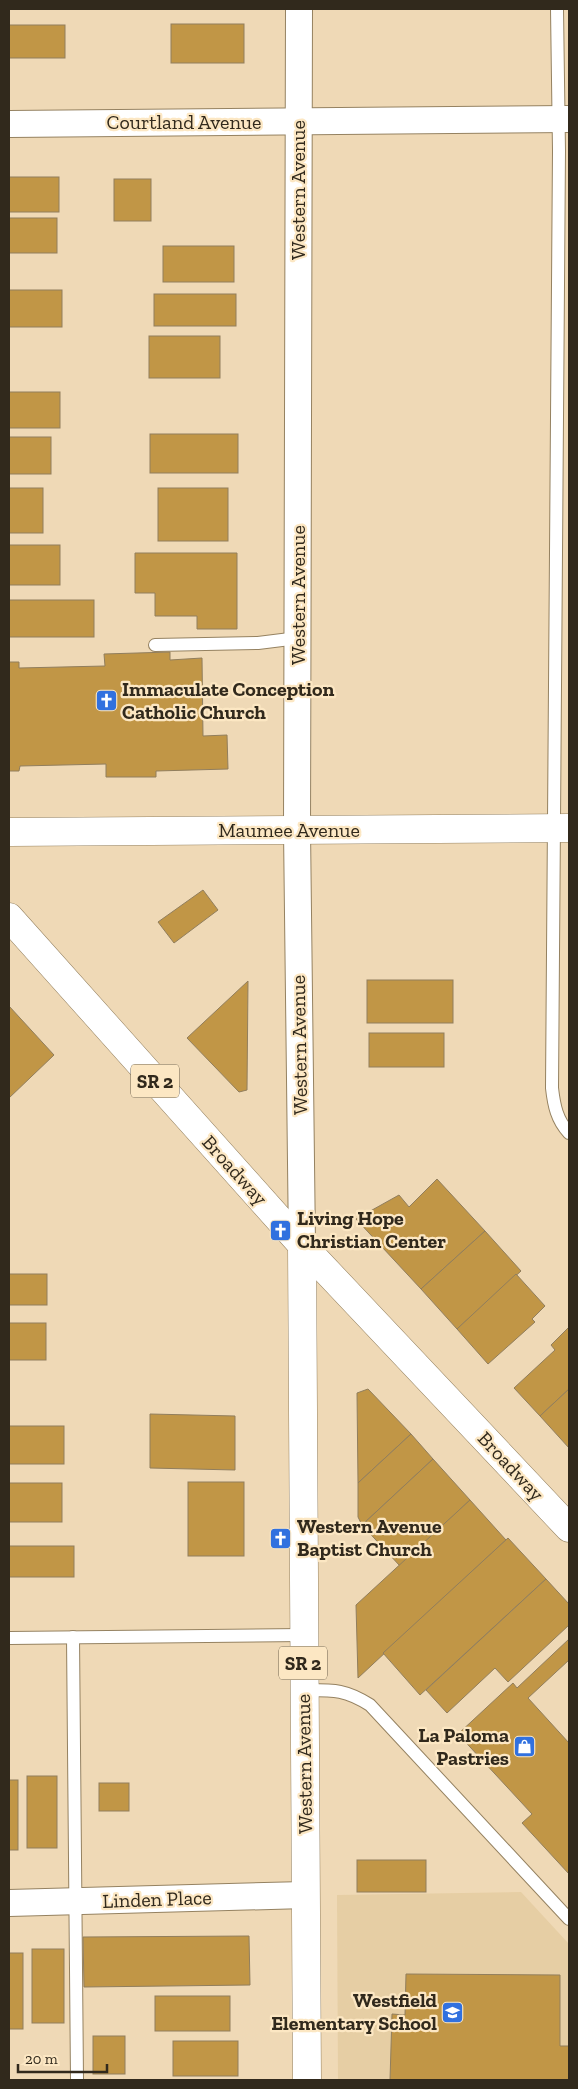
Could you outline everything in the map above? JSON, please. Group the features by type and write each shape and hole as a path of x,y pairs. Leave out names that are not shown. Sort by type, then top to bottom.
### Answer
{"main road":[{"name":"Maumee Avenue","path":"9,832 562,828"},
{"name":"Broadway","path":"9,917 302,1245 569,1528"},
{"name":"Western Avenue","path":"302,1245 307,2080"}],"street":[{"name":"Western Avenue","path":"299,9 297,830 302,1245"},
{"name":"Courtland Avenue","path":"9,124 564,119"},
{"name":"Linden Place","path":"9,1902 76,1902 306,1895"}],"lane":[{"path":"557,9 564,119 562,828 552,1088 554,1106 559,1119 569,1133"},
{"path":"155,646 258,643 298,638"},
{"path":"9,1638 304,1635"},
{"path":"73,1637 77,2080"},
{"path":"304,1690 332,1690 352,1694 370,1705 569,1919"}],"shaded area":[{"name":"Westfield Elementary School","path":"521,1892 569,1944 569,2080 338,2080 337,1895"}],"building":[{"path":"171,24 244,24 244,63 171,63"},
{"path":"9,25 65,25 65,58 9,58"},
{"path":"9,177 59,177 59,212 9,212"},
{"path":"114,179 151,179 151,221 114,221"},
{"path":"9,218 57,218 57,253 9,253"},
{"path":"163,246 234,246 234,282 163,282"},
{"path":"9,290 62,290 62,327 9,327"},
{"path":"154,294 236,294 236,326 154,326"},
{"path":"149,336 220,336 220,378 149,378"},
{"path":"9,392 60,392 60,428 9,428"},
{"path":"150,434 238,434 238,473 150,473"},
{"path":"9,437 51,437 51,474 9,474"},
{"path":"9,488 43,488 43,533 9,533"},
{"path":"158,488 228,488 228,541 158,541"},
{"path":"9,545 60,545 60,585 9,585"},
{"path":"135,553 237,553 237,629 197,629 197,616 155,616 155,593 135,593"},
{"path":"9,600 94,600 94,637 9,637"},
{"name":"Immaculate Conception Catholic Church","path":"170,652 170,660 202,658 203,736 227,735 228,769 156,771 156,777 106,777 106,764 20,766 19,771 9,771 9,662 19,662 19,668 105,666 104,654"},
{"path":"203,890 218,910 174,943 158,922"},
{"path":"367,980 453,980 453,1023 367,1023"},
{"path":"248,981 247,1090 239,1092 187,1038"},
{"path":"9,1006 54,1055 9,1098"},
{"path":"369,1033 444,1033 444,1067 369,1067"},
{"path":"437,1179 485,1231 421,1289 356,1219 399,1195 409,1207"},
{"path":"485,1231 521,1271 457,1329 421,1289"},
{"path":"9,1274 47,1274 47,1305 9,1305"},
{"path":"516,1274 545,1306 532,1319 535,1322 488,1364 457,1329"},
{"path":"9,1323 46,1323 46,1360 9,1360"},
{"path":"569,1327 569,1389 540,1416 514,1388 555,1350 551,1345"},
{"path":"368,1389 411,1434 358,1483 357,1393"},
{"path":"569,1389 569,1448 540,1416"},
{"path":"150,1414 235,1416 235,1470 150,1468"},
{"path":"9,1426 64,1426 64,1464 9,1464"},
{"path":"411,1434 433,1459 362,1525 358,1517 358,1483"},
{"path":"433,1459 470,1500 400,1566 362,1525"},
{"path":"188,1482 244,1482 244,1556 188,1556"},
{"path":"9,1483 62,1483 62,1522 9,1522"},
{"path":"470,1500 506,1540 358,1678 356,1605"},
{"path":"508,1538 546,1579 420,1695 383,1653"},
{"path":"9,1546 74,1546 74,1577 9,1577"},
{"path":"546,1579 569,1604 569,1625 508,1682 495,1668 447,1713 426,1690"},
{"path":"569,1639 569,1660 528,1698 569,1743 569,1874 522,1823 532,1814 458,1734 513,1683 517,1688"},
{"path":"27,1776 57,1776 57,1848 27,1848"},
{"path":"9,1780 18,1780 18,1850 9,1850"},
{"path":"99,1783 129,1783 129,1811 99,1811"},
{"path":"357,1860 426,1860 426,1892 357,1892"},
{"path":"249,1936 250,1985 84,1987 83,1937"},
{"path":"32,1949 64,1949 64,2023 32,2023"},
{"path":"9,1953 23,1953 23,2029 9,2029"},
{"path":"406,1974 560,1975 560,2046 569,2046 569,2080 390,2080 392,2014 405,2015"},
{"path":"155,1996 230,1996 230,2031 155,2031"},
{"path":"93,2036 125,2036 125,2074 93,2074"},
{"path":"173,2041 238,2041 238,2076 173,2076"}],"place":[{"name":"Immaculate Conception Catholic Church","path":"106,701"},
{"name":"Living Hope Christian Center","path":"281,1230"},
{"name":"Western Avenue Baptist Church","path":"281,1538"},
{"name":"La Paloma Pastries","path":"525,1747"},
{"name":"Westfield Elementary School","path":"453,2012"}]}
